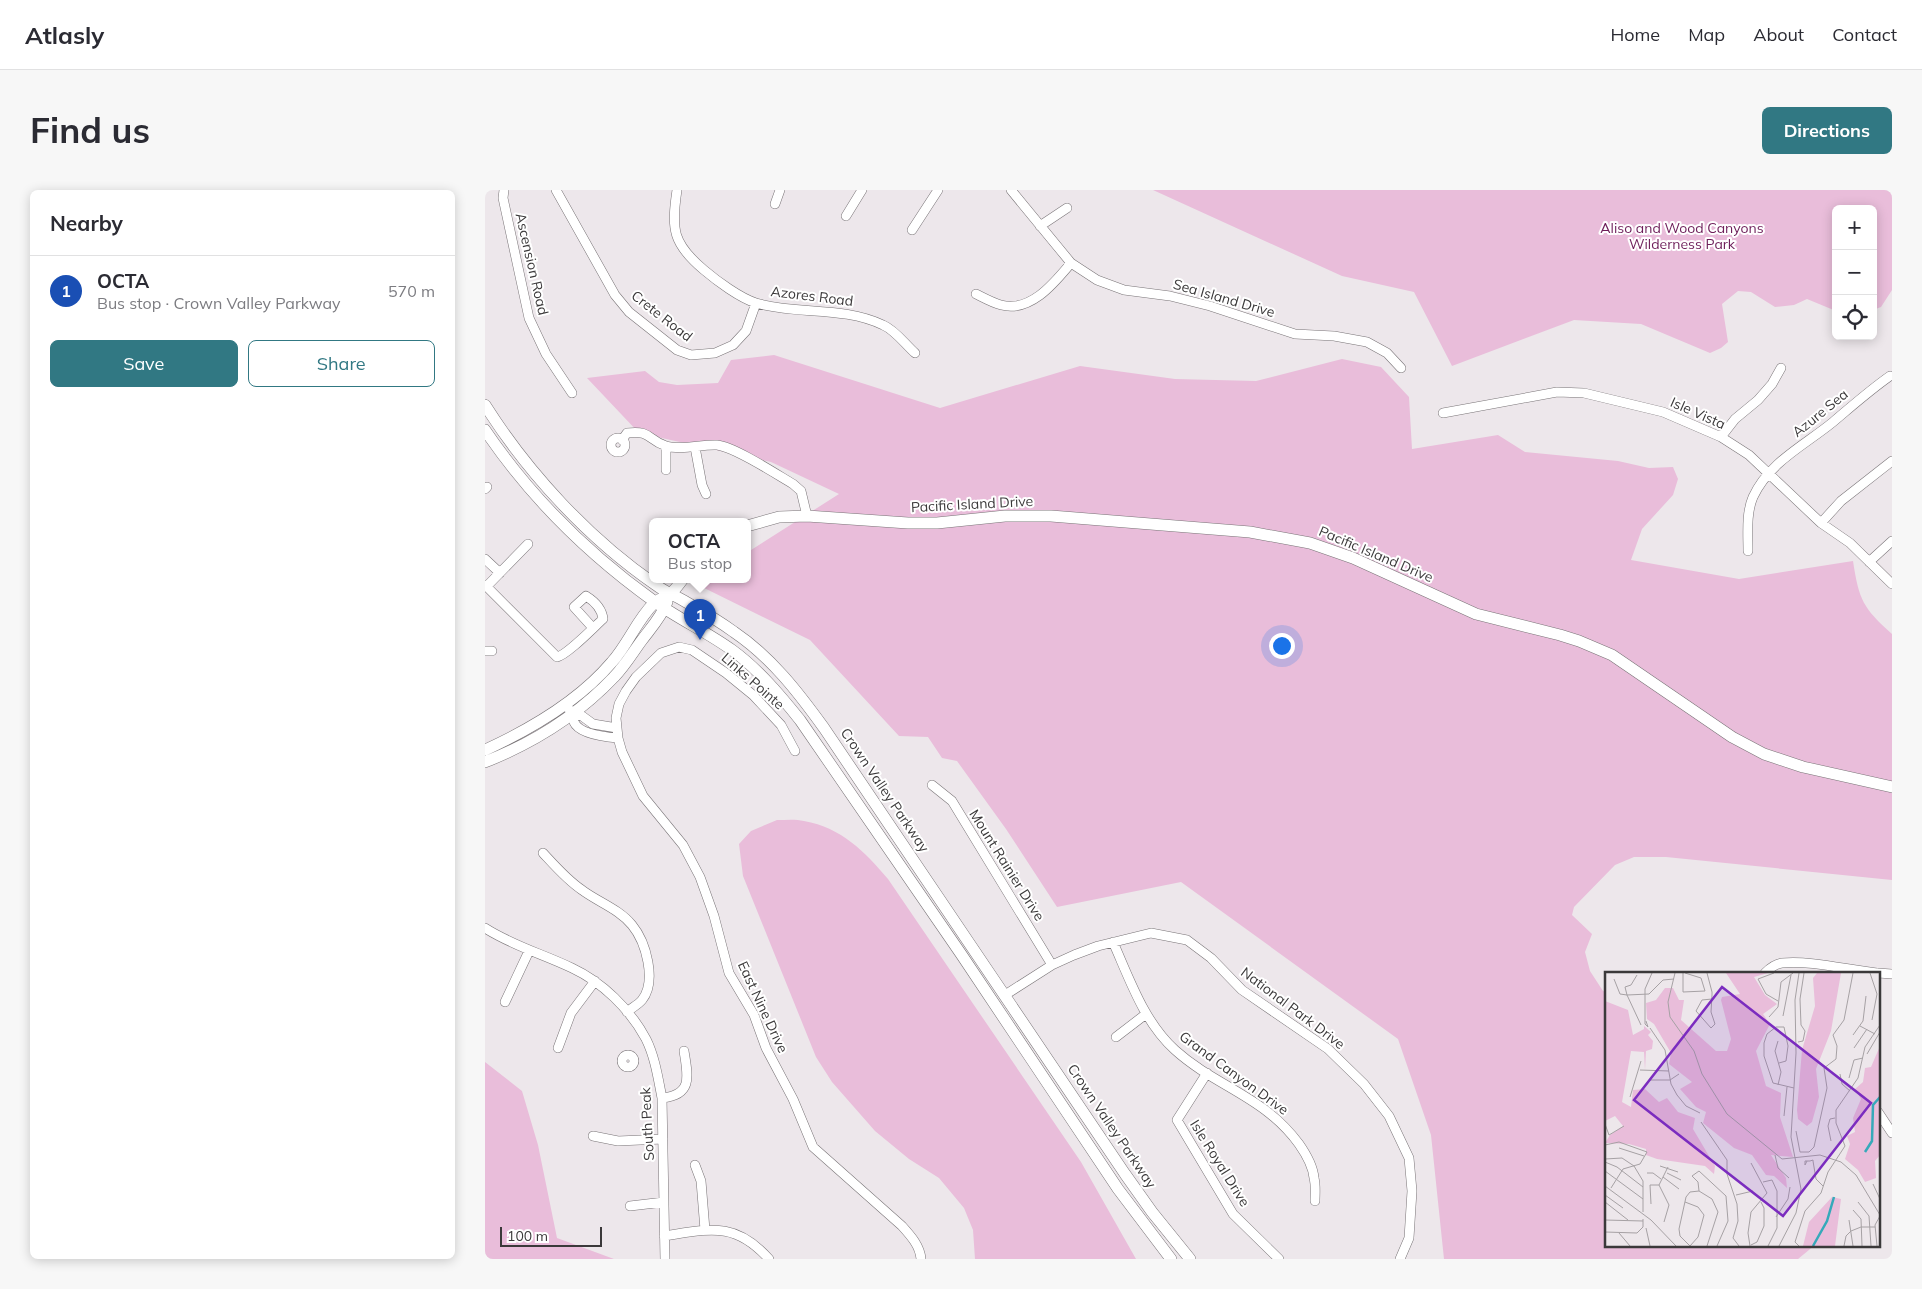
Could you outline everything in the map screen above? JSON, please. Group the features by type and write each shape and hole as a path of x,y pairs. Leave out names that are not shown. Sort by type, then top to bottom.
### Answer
{"main road":[{"name":"Crown Valley Parkway","path":"485,405 518,452 560,501 631,566 649,580"},
{"path":"485,430 524,484 555,517 604,562 660,605 732,650 745,660 780,695 806,728 961,954 1118,1189 1171,1259"},
{"name":"Pacific Island Drive","path":"751,525 779,517 807,516 928,523 1005,516 1051,516 1250,532 1310,543 1367,564 1477,614 1560,635 1612,655 1732,737 1764,754 1803,767 1892,787"},
{"name":"Crown Valley Parkway","path":"653,583 735,633 762,654 782,674 824,728 1125,1174 1190,1259"},
{"path":"485,750 592,698 615,675 660,605 680,583"},
{"path":"485,762 517,749 533,740 569,709"},
{"path":"961,954 970,956 991,990 1005,995 1005,1009 1016,1026 1015,1036"},
{"path":"1168,1230 1168,1243 1180,1259"}],"street":[{"name":"Ascension Road","path":"504,190 503,198 510,236 529,318 547,354 572,393"},
{"name":"Crete Road","path":"556,190 615,295 629,312 677,350 691,355 715,353 733,345 746,331 756,303"},
{"name":"Azores Road","path":"677,190 673,216 675,232 686,254 711,276 756,303 803,311 849,313 885,325 915,352"},
{"path":"775,204 779,190"},
{"path":"845,216 862,190"},
{"path":"913,230 938,190"},
{"name":"Sea Island Drive","path":"1011,190 1071,263 1097,280 1124,290 1170,296 1210,306 1295,334 1334,336 1367,342 1387,353 1401,368"},
{"path":"1040,226 1067,208"},
{"path":"976,294 1003,305 1018,305 1032,300 1047,291 1071,263"},
{"path":"1721,438 1735,419 1758,400 1772,384 1781,368"},
{"name":"Azure Sea","path":"1748,550 1748,517 1752,498 1769,472 1833,422 1870,390 1891,376"},
{"name":"Isle Vista","path":"1443,413 1557,392 1583,393 1663,412 1721,438 1749,454 1821,523 1849,543 1892,584"},
{"path":"622,440 627,433 641,432 666,446 695,447 718,445 733,451 793,484 801,491 807,516"},
{"path":"666,446 666,470"},
{"path":"695,447 702,485 706,494"},
{"path":"1821,523 1841,501 1892,461"},
{"path":"1869,562 1892,541"},
{"path":"529,544 486,585 554,656 561,656 593,628"},
{"path":"485,559 500,573"},
{"name":"Links Pointe","path":"617,733 616,718 619,704 636,677 661,653 679,647 693,650 753,695 781,725 795,751"},
{"path":"569,709 593,724 617,733"},
{"path":"569,709 573,722 587,731 599,736 617,733"},
{"path":"599,736 601,726"},
{"name":"East Nine Drive","path":"617,733 631,774 643,796 683,845 700,877 714,916 729,973 754,1015 765,1048 793,1099 813,1147 902,1226 913,1238 921,1252 921,1259"},
{"name":"Mount Rainier Drive","path":"932,785 952,801 1052,965"},
{"path":"543,853 566,878 582,891 613,909 632,925 648,962 649,980 642,999 627,1012"},
{"name":"South Peak","path":"485,928 529,951 571,967 595,981 627,1012 646,1040 658,1075 661,1098 665,1259"},
{"name":"National Park Drive","path":"1005,995 1052,965 1074,955 1113,942 1154,932 1187,940 1211,958 1242,990 1328,1049 1364,1084 1394,1124 1409,1158 1412,1191 1409,1238 1400,1259"},
{"name":"Grand Canyon Drive","path":"1113,942 1146,1014 1157,1031 1176,1050 1207,1073 1254,1101 1289,1130 1309,1161 1315,1178 1315,1201"},
{"path":"505,1002 529,951"},
{"path":"1766,972 1773,966 1791,963 1869,972"},
{"path":"1879,973 1892,974"},
{"path":"558,1048 571,1013 595,981"},
{"path":"1116,1037 1146,1014"},
{"path":"661,1098 671,1097 682,1092 687,1083 688,1072 684,1051"},
{"path":"634,1059 651,1053"},
{"name":"Isle Royal Drive","path":"1207,1073 1177,1120 1233,1214 1279,1259"},
{"path":"1879,1114 1892,1133"},
{"path":"593,1136 618,1141 663,1139"},
{"path":"695,1165 701,1180 705,1230"},
{"path":"630,1206 664,1202"},
{"path":"664,1236 705,1230 725,1230 742,1236 759,1247 769,1259"}],"green space":[{"name":"Aliso and Wood Canyons Wilderness Park","path":"1153,190 1892,190 1892,290 1881,307 1877,308 1877,205 1832,205 1832,309 1807,299 1794,305 1775,307 1751,292 1738,291 1722,304 1728,342 1710,353 1641,324 1574,320 1452,366 1414,292 1342,276"},
{"path":"774,355 940,408 1080,366 1175,379 1256,381 1342,359 1381,367 1409,397 1412,449 1498,435 1525,452 1618,461 1649,468 1673,467 1678,479 1673,495 1642,529 1631,560 1739,579 1853,561 1860,594 1868,610 1892,634 1892,880 1666,857 1634,857 1615,865 1574,907 1572,915 1592,934 1585,952 1590,971 1605,992 1605,1246 1814,1246 1798,1259 1444,1259 1431,1135 1398,1039 1181,882 1057,907 1006,829 957,761 942,758 928,737 899,736 810,640 696,584 751,583 751,550 839,494 771,462 639,433 587,378 645,371 659,382 677,385 718,383 731,360"},
{"path":"777,820 801,820 830,829 861,850 888,879 1081,1162 1136,1259 975,1259 973,1230 964,1208 939,1178 909,1159 875,1131 832,1082 816,1057 743,876 739,844 751,831"},
{"path":"485,1062 522,1091 538,1145 557,1238 614,1259 485,1259"}],"place":[{"name":"OCTA","path":"700,640"}]}
